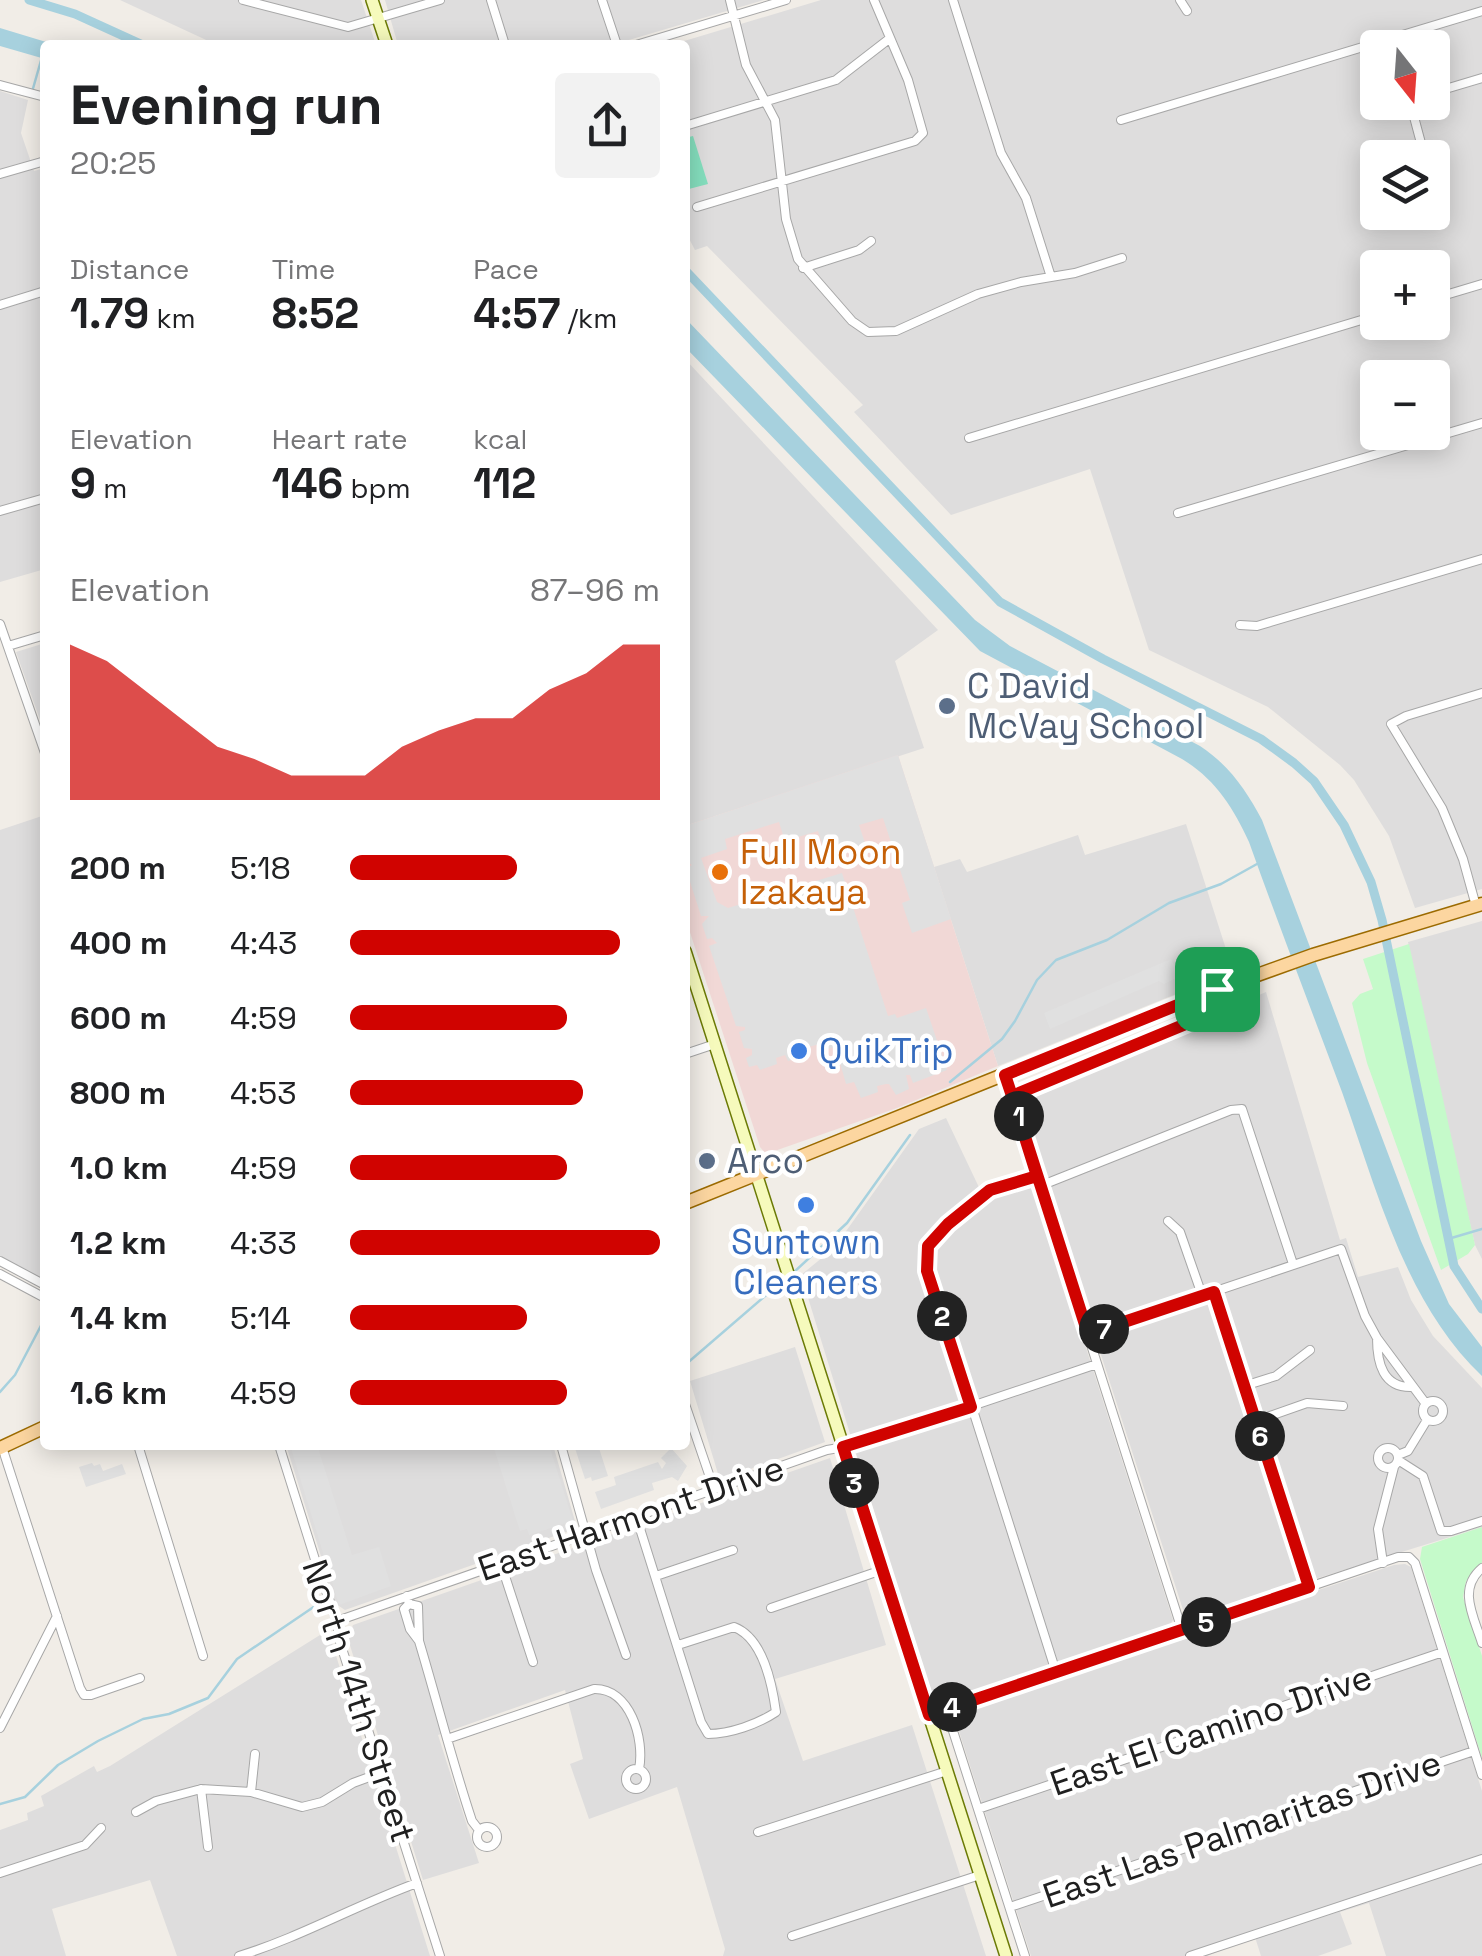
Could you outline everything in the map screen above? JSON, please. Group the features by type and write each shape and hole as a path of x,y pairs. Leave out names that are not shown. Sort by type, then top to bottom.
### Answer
{"main road":[{"path":"690,1201 1217,989 1312,955 1479,905"},
{"path":"1,1448 40,1429"}],"street":[{"path":"244,0 348,27 440,0"},
{"path":"372,0 385,40"},
{"path":"491,0 503,40"},
{"path":"602,0 615,40"},
{"path":"730,0 746,65 775,120 786,218 803,268 852,321 868,332 896,331 968,298 1122,258"},
{"path":"653,40 786,0"},
{"path":"697,207 915,141 923,133 908,80 874,0"},
{"path":"953,0 1001,153 1026,198 1051,277"},
{"path":"1180,0 1187,11"},
{"path":"1120,120 1482,11"},
{"path":"690,124 836,80 890,40"},
{"path":"1450,88 1482,78"},
{"path":"0,85 40,96"},
{"path":"0,174 40,162"},
{"path":"803,268 859,250 871,241"},
{"path":"1450,294 1482,284"},
{"path":"0,305 40,293"},
{"path":"969,438 1360,321"},
{"path":"1178,514 1482,423"},
{"path":"0,511 40,499"},
{"path":"1240,625 1257,626 1482,559"},
{"path":"0,624 40,739"},
{"path":"8,646 40,636"},
{"path":"1479,905 1454,833 1390,724 1482,692"},
{"path":"690,966 1006,1956"},
{"path":"1012,1096 1222,1009 1217,989"},
{"path":"690,1052 715,1044"},
{"path":"1005,1075 1182,1630"},
{"path":"1040,1186 1231,1110 1242,1110 1293,1264"},
{"path":"1037,1176 990,1190 978,1198 937,1233 926,1254 927,1271 1056,1672"},
{"path":"1168,1221 1180,1232 1202,1296"},
{"path":"1088,1334 1341,1249 1377,1338 1426,1404"},
{"path":"0,1261 40,1283"},
{"path":"0,1274 40,1295"},
{"path":"1214,1292 1309,1587"},
{"path":"1377,1338 1387,1379 1397,1386 1412,1387"},
{"path":"1244,1386 1276,1376 1310,1350"},
{"name":"East Harmont Drive","path":"338,1620 408,1600 714,1489 1097,1364"},
{"path":"1426,1404 1437,1402 1444,1412 1436,1421 1427,1420"},
{"path":"1256,1421 1307,1403 1344,1406"},
{"path":"1426,1404 1423,1412 1427,1420"},
{"path":"690,1419 714,1489"},
{"path":"1384,1562 1378,1529 1396,1461 1408,1451 1427,1420"},
{"path":"1,1448 84,1694 140,1678"},
{"path":"140,1450 204,1656"},
{"name":"North 14th Street","path":"281,1450 338,1620 340,1640 440,1956"},
{"path":"562,1450 626,1654"},
{"path":"1396,1461 1412,1467 1427,1483 1441,1531 1482,1521"},
{"path":"636,1516 701,1722 708,1734 720,1734 776,1712 756,1643 748,1632 734,1626 678,1644"},
{"path":"656,1576 733,1550"},
{"path":"929,1715 1384,1562 1409,1557 1482,1775"},
{"path":"501,1564 533,1662"},
{"path":"1482,1568 1470,1583 1468,1597 1482,1642"},
{"path":"771,1608 882,1570"},
{"path":"408,1600 404,1609 410,1629 419,1640 472,1821 480,1830"},
{"path":"0,1728 57,1616"},
{"name":"East El Camino Drive","path":"978,1808 1443,1652"},
{"path":"447,1738 594,1688 615,1691 628,1710 642,1754 639,1769"},
{"path":"0,1700 11,1706"},
{"path":"946,1709 1025,1956"},
{"name":"East Las Palmaritas Drive","path":"1010,1908 1474,1751"},
{"path":"252,1792 256,1754"},
{"path":"758,1832 947,1771"},
{"path":"136,1812 156,1801 201,1790 252,1792 302,1807 322,1802 353,1783 383,1772"},
{"path":"201,1790 208,1846"},
{"path":"0,1873 85,1845 101,1828"},
{"path":"1190,1956 1482,1859"},
{"path":"792,1936 980,1874"},
{"path":"239,1956 284,1942 377,1897 417,1883"}],"shaded area":[{"path":"120,0 361,0 374,40 206,40"},
{"path":"385,0 764,0 629,40 397,40"},
{"path":"821,0 1482,0 1482,889 1415,908 1389,836 1354,780 1340,765 1268,707 1149,650 1090,469 951,515 854,412 863,405 707,246 695,250 690,240 688,40"},
{"path":"0,91 28,100 21,133 34,171 40,169 40,570 0,582"},
{"path":"690,364 938,630 895,661 924,748 690,824"},
{"path":"40,645 40,720 16,652"},
{"path":"898,755 998,1066 897,1108 766,1154 760,1147 690,932 690,824"},
{"path":"898,755 951,919 912,933 902,903 910,900 883,818 859,825 866,846 827,858 818,831 785,841 779,822 725,839 727,849 701,858 717,902 728,908 842,873 888,1016 895,1014 897,1018 926,1008 947,1070 913,1083 910,1075 906,1075 909,1089 896,1095 886,1084 877,1086 878,1092 861,1098 854,1082 846,1084 836,1049 843,1046 837,1038 838,1046 824,1050 820,1044 804,1048 806,1055 788,1061 785,1055 776,1058 777,1064 760,1070 757,1065 749,1067 746,1058 752,1055 752,1049 744,1048 739,1032 745,1027 736,1026 709,946 717,943 707,939 702,924 709,916 701,916 690,882 690,824"},
{"path":"40,817 40,1278 0,1256 0,830"},
{"path":"1186,824 1233,971 998,1066 934,867 960,859 967,872 1078,835 1085,855"},
{"path":"1482,921 1482,1259 1459,1177 1408,942"},
{"path":"1171,959 1180,976 1164,984 1159,981 1050,1029 1044,1013"},
{"path":"1266,992 1340,1240 1346,1238 1358,1277 1398,1267 1411,1300 1433,1336 1482,1388 1482,1527 1186,1619 1020,1103 1021,1097"},
{"path":"946,1118 985,1200 1034,1185 1173,1620 1168,1628 942,1702 931,1696 801,1275 834,1248 919,1129"},
{"path":"795,1347 825,1442 722,1479 690,1381"},
{"path":"288,1450 554,1450 577,1528 345,1610 336,1604"},
{"path":"292,1450 319,1450 352,1555 379,1547 391,1586 339,1605"},
{"path":"495,1450 551,1450 573,1521 529,1535 527,1529 520,1531"},
{"path":"576,1450 600,1450 608,1476 585,1479"},
{"path":"673,1450 687,1466 678,1481 672,1477 652,1483 654,1490 601,1509 595,1492 616,1485 614,1477 658,1462 662,1469 666,1463 661,1458"},
{"path":"830,1458 886,1645 775,1679 803,1761 912,1725 986,1956 723,1956 725,1949 677,1787 589,1819 570,1764 583,1759 565,1690 438,1735 479,1863 423,1880 348,1639 353,1625"},
{"path":"100,1464 103,1471 122,1464 126,1474 86,1487 79,1467"},
{"path":"1405,1564 1411,1567 1482,1791 1482,1956 1386,1956 1369,1903 1340,1912 1352,1944 1318,1956 1261,1956 1255,1937 1207,1956 1031,1956 957,1725 955,1715 959,1709"},
{"path":"328,1630 430,1956 177,1956 150,1880 52,1909 66,1956 0,1956 0,1830 28,1820 27,1813 44,1806 41,1796 94,1766 97,1772 110,1766"}],"green space":[{"path":"693,136 708,184 690,189"},
{"path":"1409,944 1475,1245 1468,1254 1441,1270 1367,1063 1352,1003 1360,994 1373,989 1363,959"},
{"path":"1482,1527 1482,1563 1466,1581 1463,1597 1482,1656 1482,1758 1420,1559 1422,1547"}],"water":[{"path":"0,28 40,40 40,58 0,46"},
{"path":"690,323 975,620 1010,646 1200,746 1236,779 1262,820 1421,1241 1449,1304 1482,1347 1482,1376 1433,1315 1396,1243 1249,842 1222,795 1182,759 980,651 690,352"}],"waterway":[{"path":"29,0 75,14 132,40"},
{"path":"32,92 40,64"},
{"path":"690,275 1000,602 1261,739 1314,781 1344,825 1371,882 1454,1266 1482,1309"},
{"path":"950,1082 1002,1039 1037,980 1056,960 1107,940 1169,903 1221,884 1257,864"},
{"path":"793,1273 847,1223 910,1135"},
{"path":"1448,1239 1482,1229"},
{"path":"690,1361 786,1278"},
{"path":"0,1392 15,1375 40,1328"},
{"path":"0,1804 25,1797 58,1765 98,1741 143,1719 169,1714 208,1698 237,1659 318,1604"}],"place":[{"name":"C David McVay School","path":"947,706"},
{"name":"Full Moon Izakaya","path":"720,872"},
{"name":"QuikTrip","path":"799,1051"},
{"name":"Arco","path":"707,1161"},
{"name":"Suntown Cleaners","path":"806,1205"}],"route":[{"path":"1217,989 1005,1075 1037,1176 1088,1334 1214,1292 1309,1587 929,1715 843,1447 971,1407 927,1271 926,1254 937,1233 978,1198 990,1190 1037,1176 1012,1096 1222,1009 1217,989"}]}
